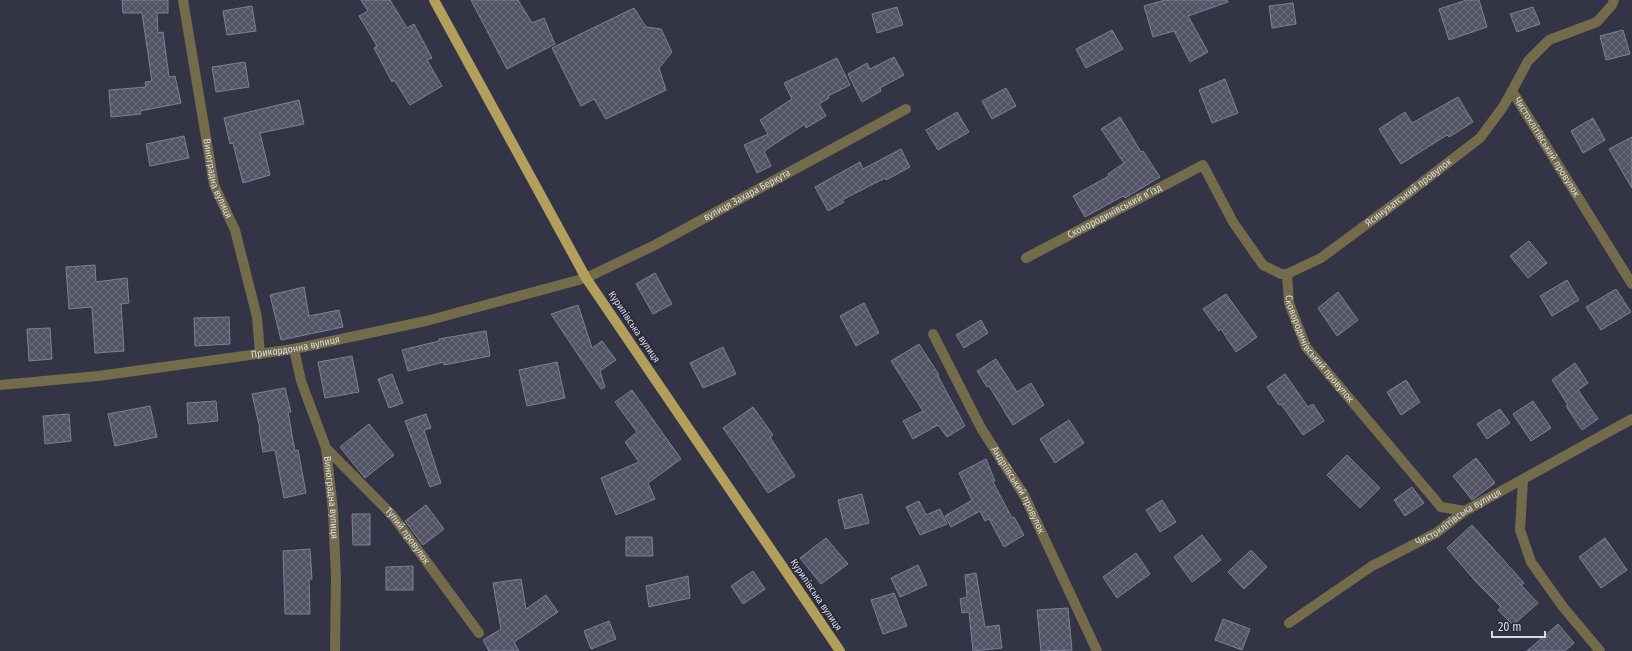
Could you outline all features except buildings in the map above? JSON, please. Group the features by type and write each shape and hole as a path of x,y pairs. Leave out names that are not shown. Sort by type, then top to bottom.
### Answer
{"main road":[{"name":"Курилівська вулиця","path":"434,0 586,278 840,651"}],"street":[{"name":"Виноградна вулиця","path":"183,0 214,185 235,230 257,317 260,354"},
{"name":"Чистоклітівський провулок","path":"1614,0 1612,5 1597,22 1549,40 1528,61 1512,91 1632,284"},
{"name":"Ясинуватський провулок","path":"1287,274 1321,258 1480,138 1503,107 1512,91"},
{"name":"вулиця Захара Беркута","path":"586,278 655,245 906,109"},
{"name":"Сковородинівський в’їзд","path":"1026,258 1203,166 1233,222 1263,265 1281,274 1287,274"},
{"name":"Сковородинівський провулок","path":"1287,274 1289,303 1306,347 1441,507 1464,511"},
{"name":"Прикордонна вулиця","path":"0,385 98,376 294,349 426,321 586,278"},
{"name":"Андріївський провулок","path":"933,334 981,428 1025,497 1097,651"},
{"name":"Виноградна вулиця","path":"294,349 301,381 326,448 333,510 336,577 335,651"},
{"name":"Чистоклітівська вулиця","path":"1289,623 1372,566 1436,533 1464,511 1632,419"},
{"name":"Тупий провулок","path":"326,448 393,516 479,633"},
{"path":"1523,480 1520,530 1531,562 1563,607 1600,651"}]}
